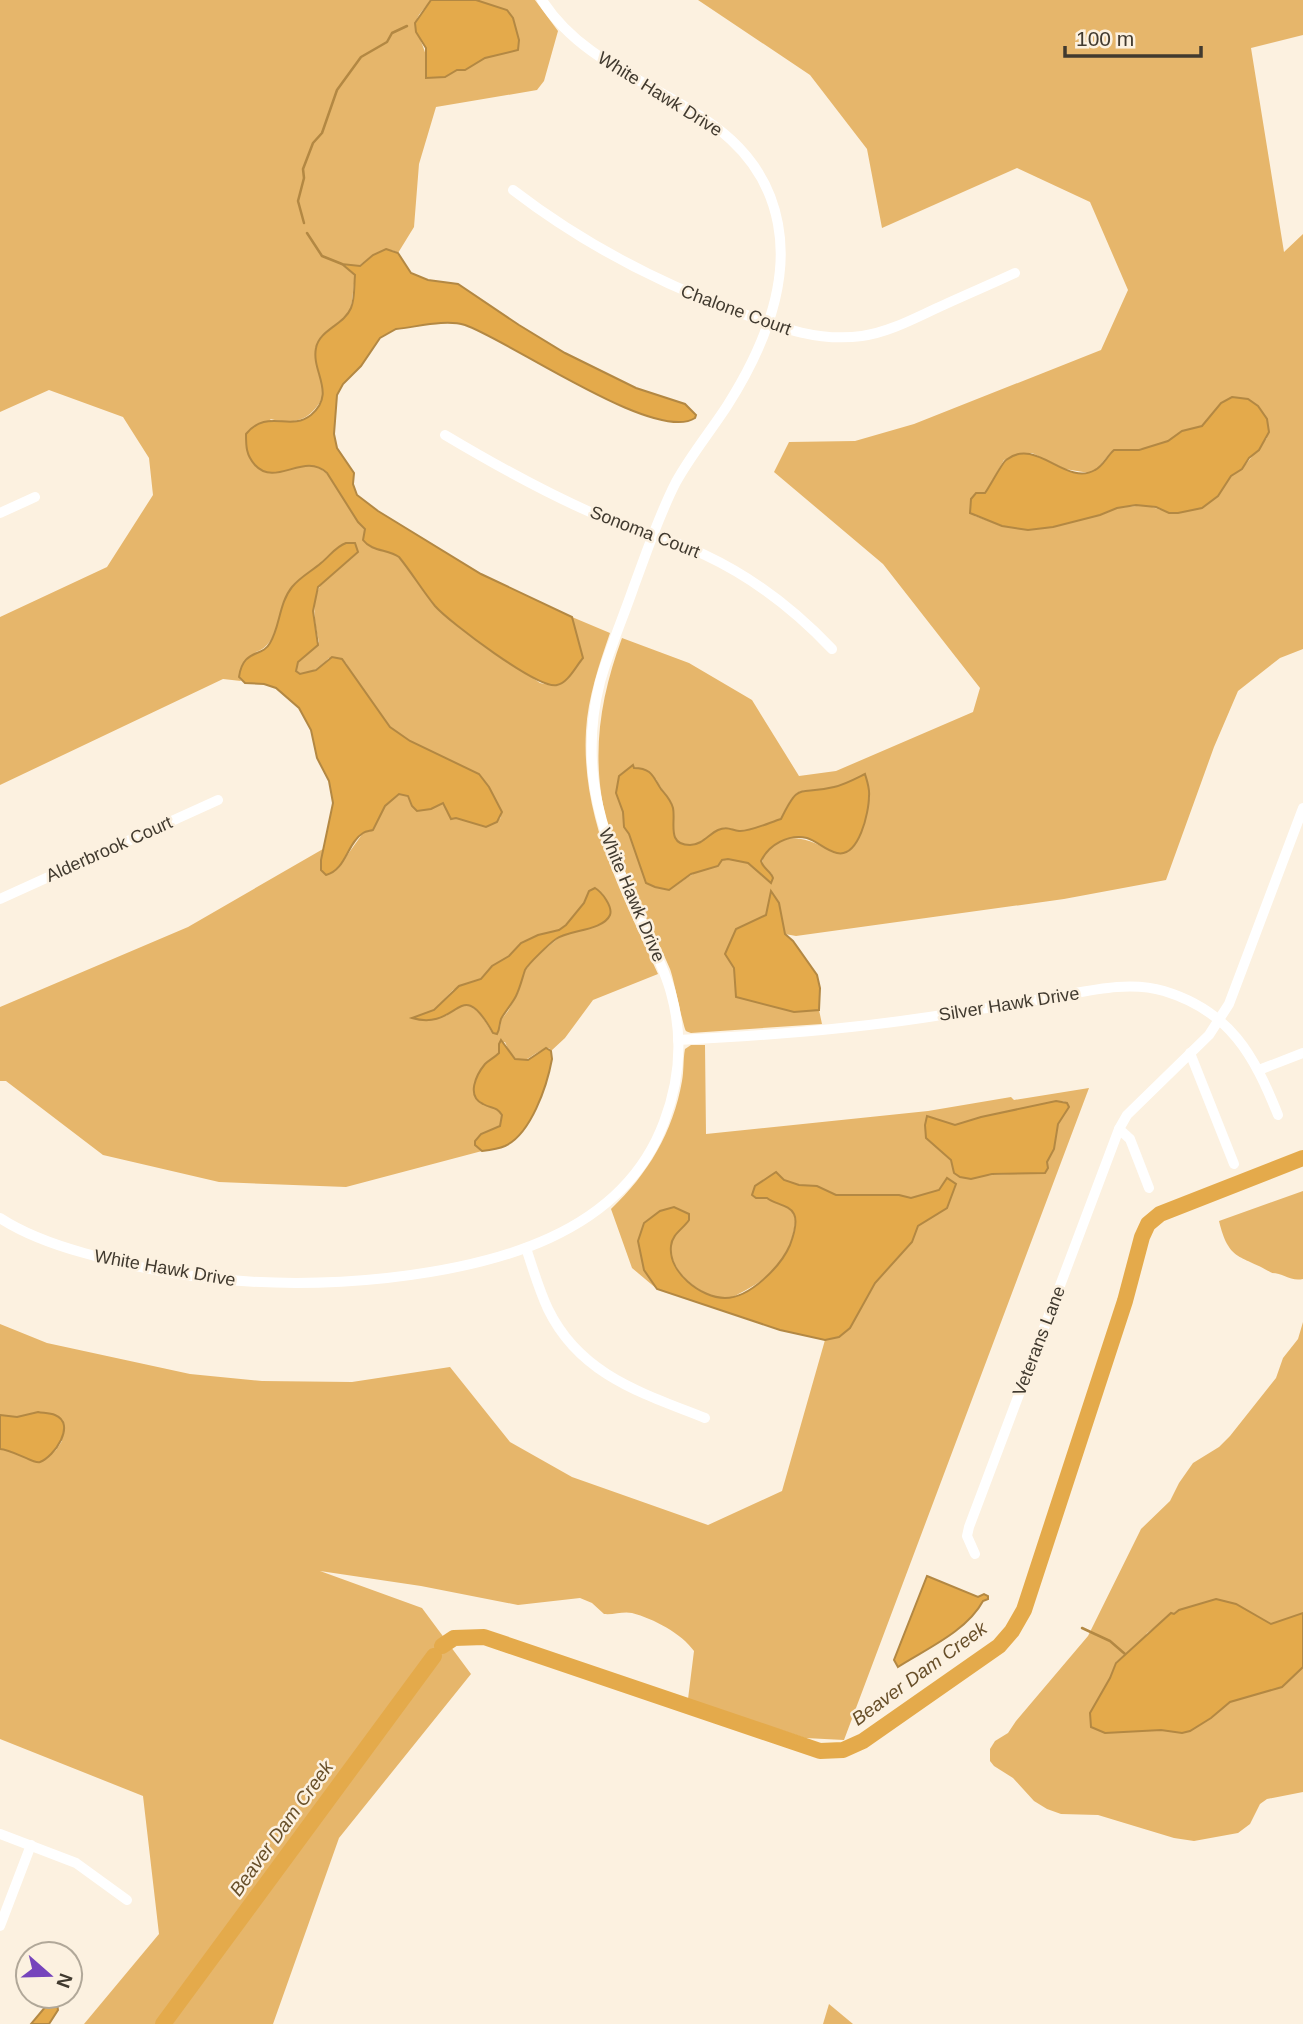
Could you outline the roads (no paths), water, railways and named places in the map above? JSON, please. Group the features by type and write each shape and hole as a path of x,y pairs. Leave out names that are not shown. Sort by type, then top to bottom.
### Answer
{"street":[{"name":"White Hawk Drive","path":"0,1218 33,1236 123,1264 191,1276 264,1283 322,1283 397,1277 484,1260 563,1234 593,1215 626,1186 652,1149 667,1114 676,1080 676,1014 666,976 610,851 602,826 592,765 594,716 602,674 674,486 739,385 767,323 779,283 780,240 776,213 767,189 748,157 736,143 706,119 583,46 561,26 542,0"},
{"name":"Chalone Court","path":"513,190 587,242 627,264 687,293 767,323 813,336 843,337 875,333 904,323 1015,273"},
{"name":"Sonoma Court","path":"445,435 499,467 560,498 703,554 748,578 789,607 832,649"},
{"path":"0,513 35,497"},
{"name":"Alderbrook Court","path":"0,899 218,800"},
{"name":"Veterans Lane","path":"975,1554 967,1536 969,1527 1119,1129 1127,1115 1220,1020 1229,1003 1303,808"},
{"name":"Silver Hawk Drive","path":"678,1040 877,1025 1120,987 1162,990 1194,1003 1220,1020 1238,1038 1259,1070 1278,1115"},
{"path":"1190,1053 1234,1164"},
{"path":"1259,1070 1303,1053"},
{"path":"1119,1129 1130,1139 1149,1188"},
{"path":"526,1248 549,1311 563,1334 580,1353 611,1378 629,1388 705,1418"},
{"path":"0,1833 76,1863 127,1900"},
{"path":"0,1926 31,1845"}],"waterway":[{"path":"304,223 298,201 304,178 303,169 313,143 322,133 337,90 361,57 387,42 392,33 407,26"},
{"path":"307,233 322,256 342,264"},
{"name":"Beaver Dam Creek","path":"442,1646 454,1638 484,1637 820,1751 843,1750 863,1741 999,1646 1012,1631 1024,1610 1148,1224 1160,1214 1303,1158"},
{"path":"1082,1628 1110,1641 1125,1654"},
{"name":"Beaver Dam Creek","path":"163,2024 434,1656"}]}
